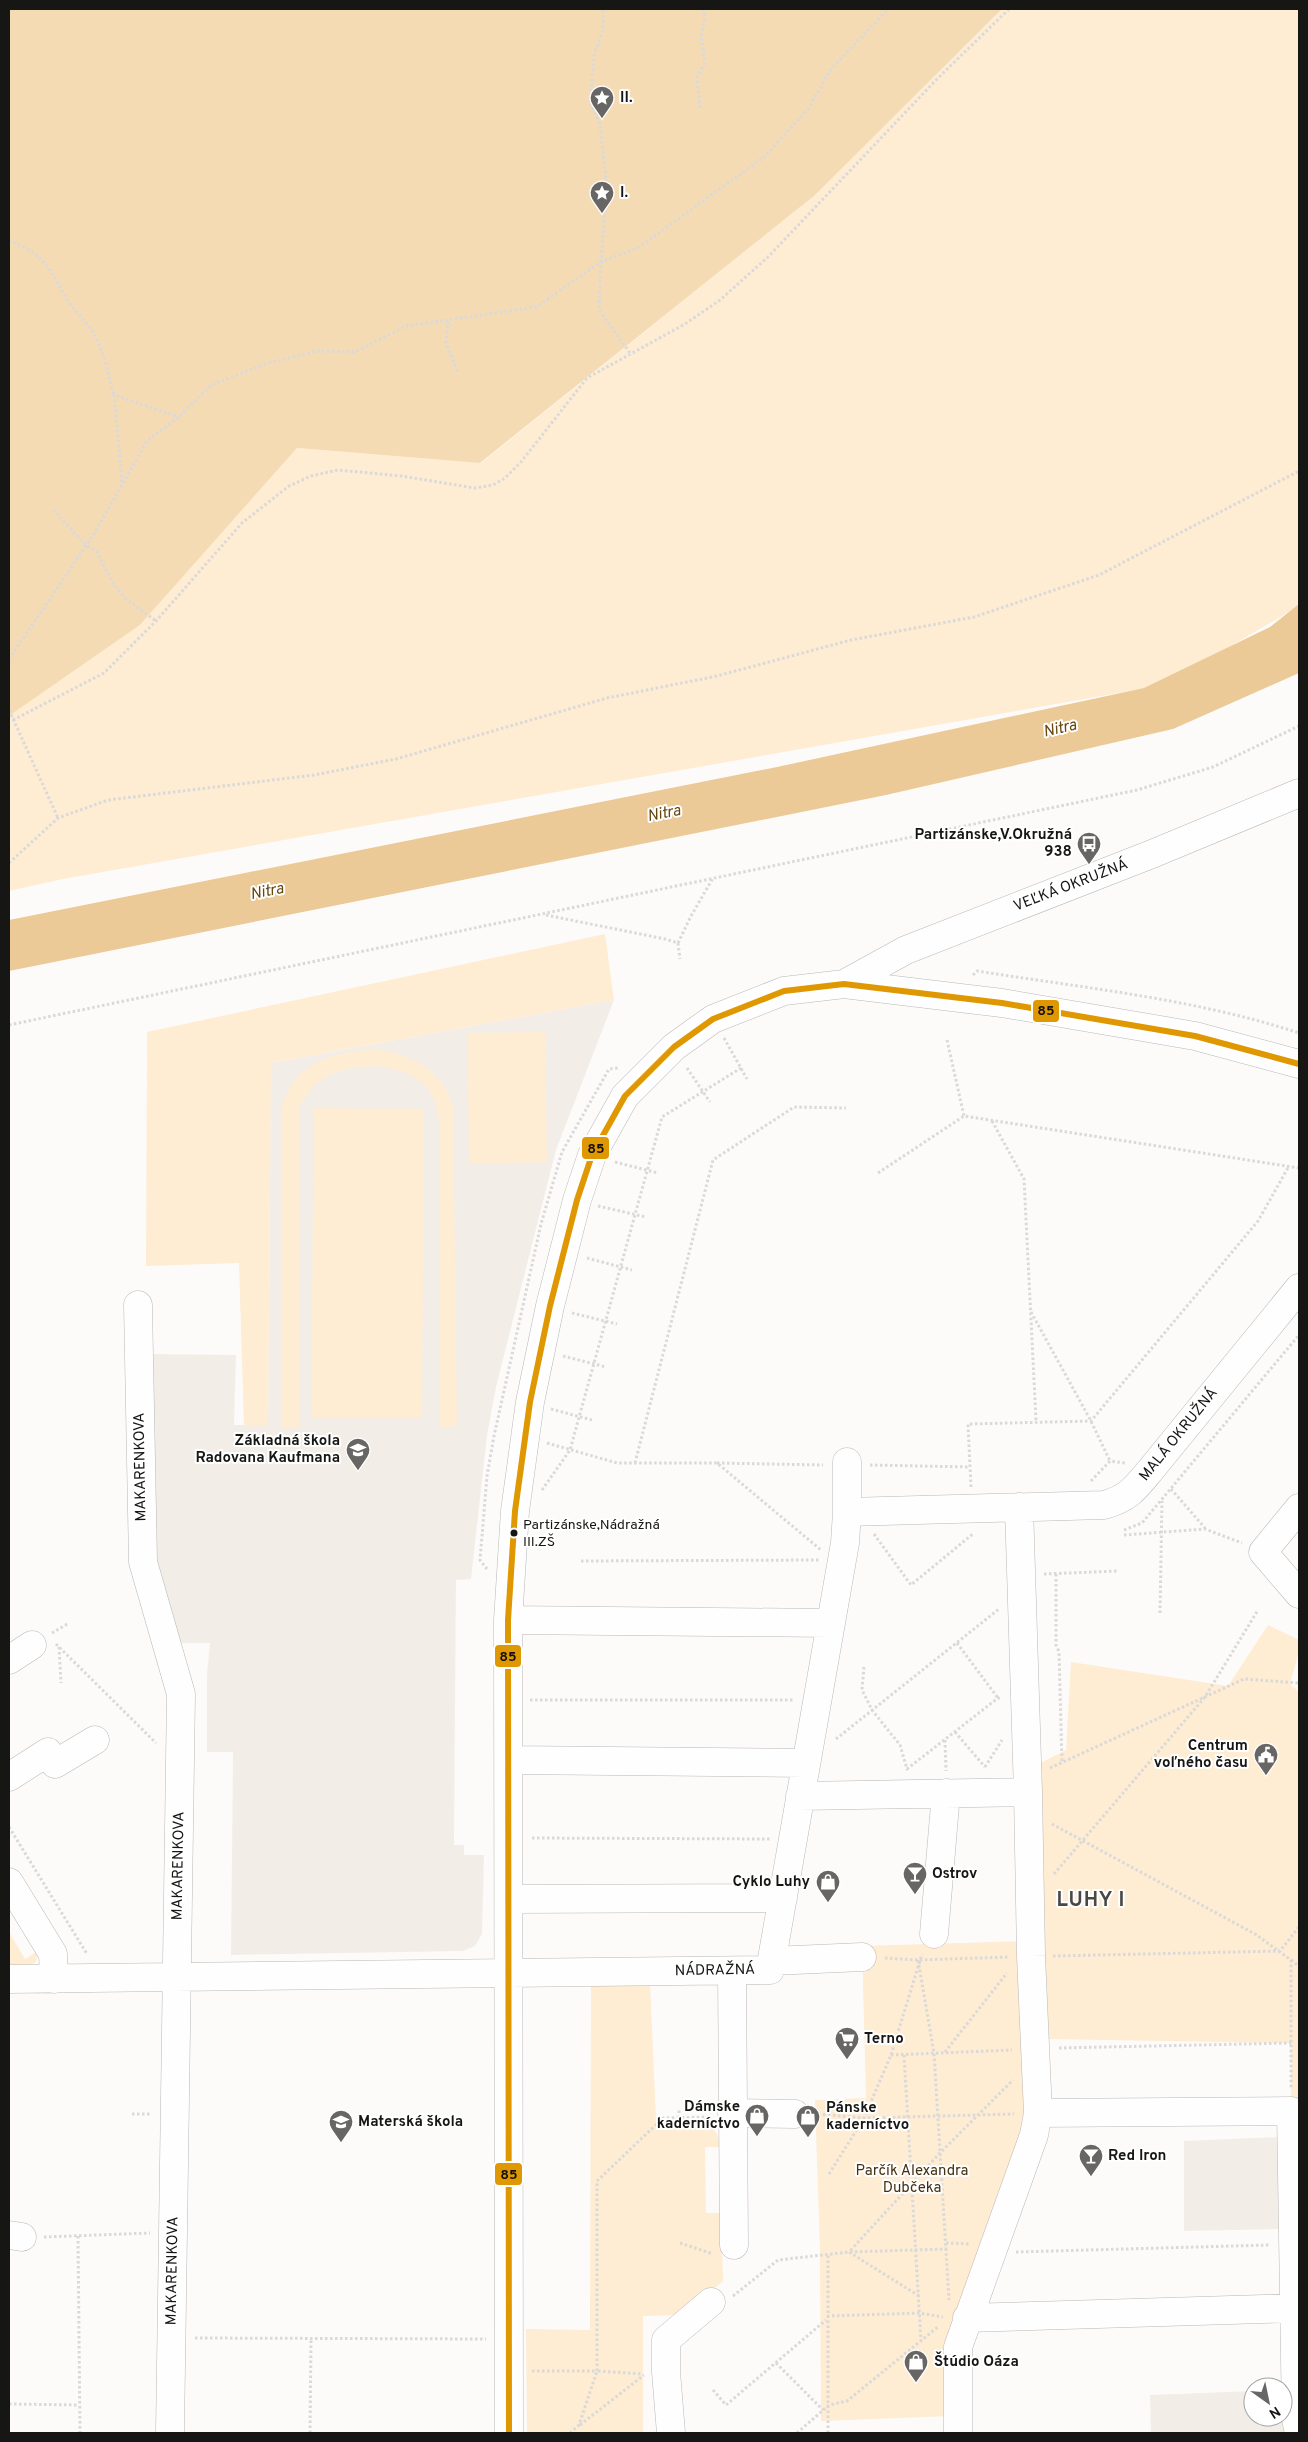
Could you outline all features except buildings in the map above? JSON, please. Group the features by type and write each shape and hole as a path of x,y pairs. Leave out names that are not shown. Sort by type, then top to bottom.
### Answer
{"street":[{"name":"VEĽKÁ OKRUŽNÁ","path":"844,984 906,950 1152,854 1299,793"},
{"path":"509,2433 510,1899 508,1620 515,1511 530,1402 550,1306 577,1200 592,1155 625,1096 674,1047 713,1019 784,991 844,984 1002,1003 1195,1036 1272,1055 1299,1064"},
{"name":"MALÁ OKRUŽNÁ","path":"847,1512 974,1520 1019,1507 1104,1505 1121,1501 1130,1494 1153,1467 1299,1288"},
{"name":"MAKARENKOVA","path":"138,1305 143,1562 181,1694 170,2433"},
{"name":"NÁDRAŽNÁ","path":"9,1980 770,1970 830,1623 837,1560 847,1512 853,1464"},
{"path":"958,2433 958,2313 982,2249 1034,2135 1038,2114 1022,1794 1025,1701 1019,1507"},
{"path":"1299,1508 1263,1552 1299,1594"},
{"path":"508,1620 830,1623"},
{"path":"9,1660 47,1642"},
{"path":"9,1777 48,1752 55,1764 95,1740"},
{"path":"509,1760 806,1763"},
{"path":"800,1796 946,1793 1022,1794"},
{"path":"934,1934 946,1793"},
{"path":"9,1882 53,1954 54,1979"},
{"path":"510,1899 783,1898"},
{"path":"772,1961 862,1957"},
{"path":"724,2250 732,2115 732,1971"},
{"path":"1038,2114 1292,2111 1293,2308 1296,2419 1299,2433"},
{"path":"732,2115 795,2114"},
{"path":"671,2433 655,2373 666,2340 711,2302"},
{"path":"958,2313 1293,2308"}],"path":[{"path":"603,9 603,30 594,56 590,103 600,124 608,198 605,209 599,310 630,353"},
{"path":"700,108 697,77 705,62 701,41 705,19 703,9"},
{"path":"9,659 86,545 147,441 179,417 211,385 265,364 316,351 355,352 406,326 536,307 601,262 639,247 764,157 808,109 831,69 888,9"},
{"path":"13,720 104,673 156,622 242,523 289,486 311,476 338,470 401,476 475,488 493,485 505,478 521,462 587,378 685,324 720,300 768,257 937,79 1009,9"},
{"path":"9,240 32,250 51,269 70,303 95,334 101,346 114,395 122,483"},
{"path":"448,321 446,343 458,372"},
{"path":"114,395 179,417"},
{"path":"9,863 58,818 108,800 314,775 396,760 608,698 717,676 851,640 974,617 1099,575 1299,471"},
{"path":"53,510 86,545 96,552 114,585 125,598 156,622"},
{"path":"9,710 58,818"},
{"path":"9,1025 1137,790 1213,767 1299,726"},
{"path":"680,959 678,943 713,878"},
{"path":"542,914 678,943"},
{"path":"968,981 977,971 1155,999 1223,1013 1299,1033"},
{"path":"721,1032 747,1079"},
{"path":"947,1040 964,1116"},
{"path":"686,1067 710,1102"},
{"path":"540,1493 570,1450 662,1117 741,1068"},
{"path":"635,1462 713,1160 794,1107 846,1108"},
{"path":"878,1173 964,1116 1299,1168"},
{"path":"992,1120 1024,1179 1036,1420"},
{"path":"607,1160 658,1173"},
{"path":"872,1532 911,1585 974,1520 968,1424 1036,1420 1091,1420 1258,1221 1290,1166"},
{"path":"595,1205 646,1217"},
{"path":"581,1257 632,1270"},
{"path":"1030,1310 1091,1420 1110,1461"},
{"path":"567,1312 618,1324"},
{"path":"1124,1530 1142,1523 1299,1335"},
{"path":"557,1354 606,1368"},
{"path":"546,1408 592,1420"},
{"path":"538,1441 617,1463 717,1462 970,1467"},
{"path":"1110,1461 1153,1467"},
{"path":"1067,1506 1110,1461"},
{"path":"717,1462 837,1560"},
{"path":"1171,1489 1205,1529"},
{"path":"1160,1614 1162,1500"},
{"path":"1124,1535 1205,1529 1263,1552"},
{"path":"581,1561 837,1560"},
{"path":"806,1763 957,1643 1021,1584 1056,1574 1118,1571"},
{"path":"1056,1574 1056,1645 1059,1652 1062,1762"},
{"path":"1053,1875 1205,1698 1258,1610"},
{"path":"58,1629 69,1622"},
{"path":"47,1642 180,1767"},
{"path":"47,1642 61,1684"},
{"path":"957,1643 998,1698"},
{"path":"864,1668 862,1690 872,1710 900,1746 907,1769 998,1698 1025,1701"},
{"path":"1022,1794 1062,1762 1244,1679 1299,1683"},
{"path":"521,1700 817,1700"},
{"path":"955,1732 1022,1794 1082,1840 1256,1934 1299,1966"},
{"path":"945,1739 946,1793"},
{"path":"9,1828 85,1950 100,1979"},
{"path":"532,1838 793,1839"},
{"path":"1280,1951 1299,1927"},
{"path":"1031,1956 1280,1951"},
{"path":"829,2174 864,2118 891,2055 918,1960 934,2053 946,2243 958,2313"},
{"path":"1291,1960 1292,2111"},
{"path":"944,2053 1008,1971"},
{"path":"891,2055 1035,2049 1291,2043"},
{"path":"904,2055 921,2341"},
{"path":"849,2252 939,2154 1017,2076"},
{"path":"679,2109 679,2118"},
{"path":"132,2114 139,2114"},
{"path":"795,2114 829,2114 864,2118 1038,2114"},
{"path":"579,2425 598,2371 597,2181 663,2118 732,2115"},
{"path":"15,2236 152,2233"},
{"path":"78,2236 80,2433"},
{"path":"680,2243 724,2250"},
{"path":"946,2243 982,2249 1292,2245"},
{"path":"711,2302 722,2305 778,2260 849,2252 947,2249"},
{"path":"849,2252 918,2296"},
{"path":"828,2254 826,2318 828,2433"},
{"path":"714,2390 726,2405 826,2318 920,2313 949,2318 847,2401 829,2405 797,2433"},
{"path":"186,2338 494,2339"},
{"path":"310,2433 311,2338"},
{"path":"776,2363 823,2410"},
{"path":"531,2371 655,2373"},
{"path":"570,2433 655,2373"},
{"path":"9,2404 79,2405"}],"shaded area":[{"path":"9,9 1002,9 814,196 480,463 297,448 140,625 9,716"},
{"name":"Základná škola Radovana Kaufmana","path":"614,1000 556,1150 496,1387 487,1436 471,1579 456,1580 454,1845 464,1845 464,1855 484,1855 482,1934 475,1946 463,1951 231,1955 233,1752 207,1752 207,1674 210,1643 172,1643 150,1560 150,1354 236,1355 234,1425 268,1425 271,1063"},
{"path":"1279,2137 1281,2229 1184,2231 1184,2141"},
{"path":"1243,2391 1243,2427 1284,2427 1284,2433 1151,2433 1150,2395"}],"green space":[{"path":"1002,9 1299,9 1299,606 1164,685 63,879 9,891 9,716 140,625 297,448 481,463 814,196"},
{"path":"605,934 614,1000 271,1063 268,1425 244,1426 239,1263 146,1266 147,1032"},
{"path":"545,1032 547,1162 469,1164 467,1033"},
{"path":"376,1049 401,1055 424,1066 442,1083 453,1107 457,1426 440,1427 439,1119 437,1110 430,1092 414,1077 390,1068 363,1066 349,1068 326,1077 311,1090 300,1105 300,1428 281,1428 281,1109 287,1093 295,1080 317,1062 344,1053"},
{"path":"314,1108 424,1109 422,1417 311,1417"},
{"path":"1268,1625 1299,1640 1299,1651 1290,1684 1299,1692 1299,2295 1291,2111 1291,2043 1045,2039 1035,1766 1066,1750 1071,1662 1228,1686"},
{"path":"9,1932 25,1959 38,1951 36,1962 31,1965 9,1966"},
{"name":"Parčík Alexandra Dubčeka","path":"1025,1941 1031,2128 952,2416 821,2421 820,2251 815,2100 866,2098 862,1946"},
{"path":"591,1983 650,1984 656,2120 687,2119 706,2123 713,2128 720,2147 705,2147 706,2213 721,2213 723,2281 682,2315 643,2316 643,2433 527,2433 526,2329 590,2330"}],"water":[{"name":"Nitra","path":"1299,604 1299,673 1173,729 886,795 9,971 9,920 777,767 1144,688 1270,627"}],"transit line":[{"name":"85","path":"509,2433 508,1620 515,1511 530,1402 550,1306 577,1200 592,1155 625,1096 674,1047 713,1019 784,991 844,984 1002,1003 1195,1036 1299,1064"}],"place":[{"name":"II.","path":"602,119"},
{"name":"I.","path":"602,214"},
{"name":"Partizánske,V.Okružná 938","path":"1089,865"},
{"name":"Základná škola Radovana Kaufmana","path":"358,1471"},
{"name":"Partizánske,Nádražná III.ZŠ","path":"514,1533"},
{"name":"Centrum voľného času","path":"1266,1776"},
{"name":"Ostrov","path":"915,1895"},
{"name":"Cyklo Luhy","path":"828,1903"},
{"name":"Terno","path":"847,2060"},
{"name":"Dámske kaderníctvo","path":"757,2137"},
{"name":"Pánske kaderníctvo","path":"808,2138"},
{"name":"Materská škola","path":"341,2143"},
{"name":"Red Iron","path":"1091,2177"},
{"name":"Štúdio Oáza","path":"916,2383"}],"district":[{"name":"LUHY I","path":"1091,1901"}]}
